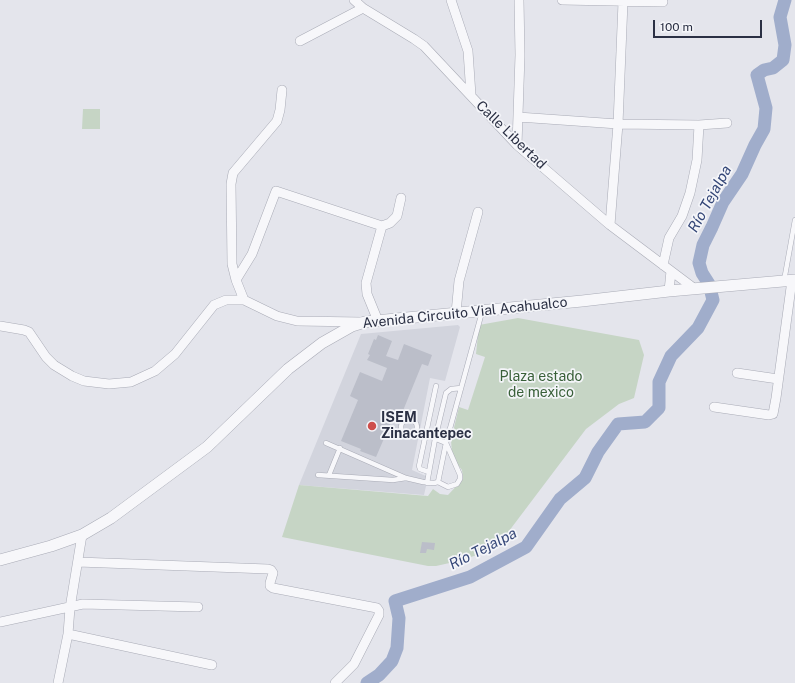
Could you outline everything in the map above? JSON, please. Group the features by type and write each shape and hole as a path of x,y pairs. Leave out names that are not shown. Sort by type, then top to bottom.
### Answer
{"street":[{"name":"Calle Libertad","path":"354,0 363,8 424,46 517,145 610,225 667,268 699,289"},
{"path":"451,0 468,51 471,95"},
{"path":"517,145 520,55 519,0"},
{"path":"562,0 663,2"},
{"path":"610,225 618,124 623,2"},
{"path":"300,41 363,8"},
{"path":"244,300 236,280 232,264 231,184 233,173 277,121 280,110 282,90"},
{"path":"518,117 618,124 699,125 727,123"},
{"path":"669,291 667,268 669,238 682,216 692,186 697,160 699,125"},
{"path":"236,280 252,254 276,191 382,226 390,223 397,216 401,198"},
{"path":"456,313 459,281 478,212"},
{"path":"378,321 367,294 366,283 382,226"},
{"path":"714,407 771,414 774,412 790,281"},
{"name":"Avenida Circuito Vial Acahualco","path":"0,560 51,546 82,535 111,518 191,459 225,430 276,380 317,348 352,326 365,322 717,286 790,281"},
{"path":"0,326 28,332 32,335 46,357 54,365 72,376 84,381 120,384 131,382 143,377 165,364 175,354 214,305 226,300 244,300 287,320 311,322 365,322"},
{"path":"737,373 778,379"},
{"path":"58,683 68,634 70,608 82,535"},
{"path":"78,562 268,569 272,570 273,573 270,583 270,586 273,588 377,608 379,610 379,615 354,664 335,683"},
{"path":"0,622 83,604 198,606"},
{"path":"68,634 212,665"}],"lane":[{"path":"790,281 795,220"},
{"path":"438,482 446,444 482,310"},
{"path":"429,472 420,469 420,466 436,386"},
{"path":"427,483 435,439 446,393 451,389 461,388"},
{"path":"405,420 415,422 417,426 416,431 412,435 408,435 404,434 401,430 401,424 405,420"},
{"path":"326,442 406,478 427,483 438,482 444,486 452,487 458,484 460,475 446,444 416,431"},
{"path":"406,441 408,435"},
{"path":"330,475 340,448"},
{"path":"318,475 393,480 406,478"}],"shaded area":[{"name":"ISEM Zinacantepec","path":"458,325 460,327 445,381 430,378 412,470 428,477 424,495 299,485 361,334"}],"green space":[{"path":"83,109 100,109 100,129 82,129"},
{"name":"Plaza estado de mexico","path":"518,318 639,340 644,355 634,398 619,404 586,429 506,535 490,548 474,556 436,566 428,566 282,537 299,485 428,496 433,489 440,494 448,495 463,479 462,470 452,454 451,440 459,407 468,410 485,357 476,354 479,325"}],"building":[{"path":"378,335 392,341 386,356 398,360 404,344 432,355 428,366 422,364 398,423 392,420 376,457 341,441 358,400 350,396 360,372 382,381 387,368 367,360 370,355 368,354 374,339 376,340"},
{"path":"422,542 435,543 434,550 427,549 426,553 420,553"}],"waterway":[{"name":"Río Tejalpa","path":"367,683 379,675 392,661 397,648 399,618 395,601 470,577 526,547 560,499 585,478 598,452 618,424 645,422 659,408 659,382 671,356 698,328 713,300 709,284 702,273 699,263 703,245 723,202 742,174 764,129 766,108 757,75 764,70 773,68 783,60 785,45 780,17 785,0"}],"place":[{"name":"ISEM Zinacantepec","path":"372,426"}]}
